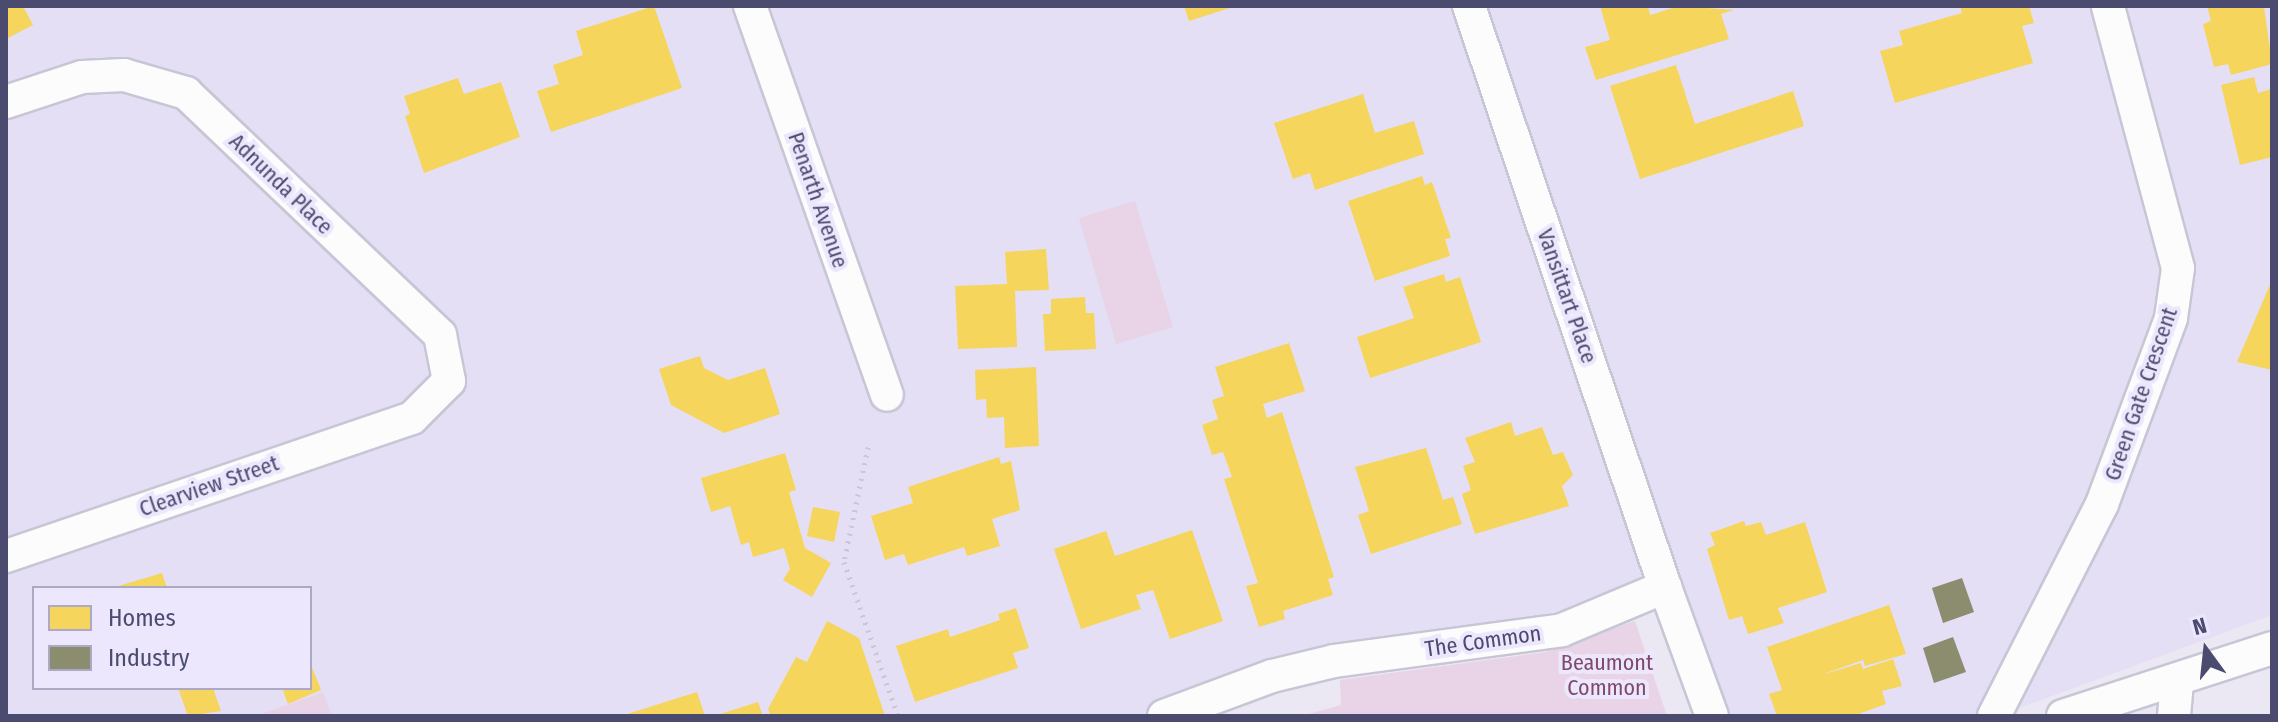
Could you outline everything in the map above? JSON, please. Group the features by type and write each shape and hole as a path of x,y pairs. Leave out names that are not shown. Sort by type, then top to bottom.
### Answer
{"street":[{"name":"Penarth Avenue","path":"750,6 887,395"},
{"name":"Vansittart Place","path":"1469,6 1665,587"},
{"name":"Green Gate Crescent","path":"1994,716 2102,504 2171,318 2178,268 2108,6"},
{"name":"Adnunda Place","path":"6,102 96,76 124,75 186,93 440,335 449,381 412,418"},
{"name":"Clearview Street","path":"6,556 412,418"},
{"name":"The Common","path":"1164,716 1272,676 1334,661 1562,630 1665,587"},
{"path":"1665,587 1712,716"},
{"path":"2063,716 2272,648"},
{"path":"2174,716 2177,680"}],"path":[{"path":"868,447 844,562 898,716"}],"shaded area":[{"path":"6,6 2272,6 2272,615 1998,716 1712,716 1664,587 1334,661 1190,716 6,716"}],"green space":[{"path":"1135,201 1173,327 1116,344 1079,218"},
{"name":"Beaumont Common","path":"1635,621 1667,716 1301,716 1341,705 1340,680 1546,652"},
{"path":"323,692 332,716 256,716"}],"building: Homes":[{"path":"6,6 23,6 33,25 6,39"},
{"path":"654,6 682,88 551,132 537,91 559,84 553,65 583,55 576,31"},
{"path":"1184,6 1233,6 1233,7 1189,21"},
{"path":"1600,6 1648,6 1650,15 1679,6 1734,10 1721,14 1729,39 1596,80 1585,47 1610,40"},
{"path":"1960,6 2029,6 2034,23 2022,26 2033,63 1895,103 1880,51 1903,45 1899,31 1962,13"},
{"path":"2207,6 2264,6 2272,64 2231,75 2228,64 2214,67 2203,24 2211,21"},
{"path":"1676,65 1695,124 1793,91 1804,126 1640,179 1610,86"},
{"path":"2254,77 2258,93 2272,89 2272,157 2240,165 2221,85"},
{"path":"458,78 464,94 501,82 520,137 424,173 405,116 410,114 404,96"},
{"path":"1363,94 1375,133 1414,121 1424,154 1315,190 1310,173 1293,179 1274,123"},
{"path":"1422,176 1425,185 1432,182 1451,238 1445,239 1450,256 1375,281 1348,201"},
{"path":"1046,249 1049,290 1015,291 1017,347 958,349 955,286 1007,284 1005,252"},
{"path":"1444,274 1446,282 1460,277 1481,342 1370,378 1357,337 1414,318 1403,287"},
{"path":"2272,280 2272,370 2237,362"},
{"path":"1085,297 1086,313 1094,313 1096,349 1045,351 1043,314 1051,314 1051,299"},
{"path":"1289,343 1305,391 1263,404 1267,418 1282,412 1334,577 1328,579 1333,595 1283,611 1285,619 1259,627 1246,586 1258,583 1224,479 1232,477 1223,452 1212,455 1202,425 1218,419 1212,400 1224,396 1215,367"},
{"path":"700,356 704,368 728,380 765,368 780,414 724,433 671,405 659,369"},
{"path":"1036,367 1039,446 1005,448 1004,417 987,418 986,399 976,400 975,370"},
{"path":"1511,422 1515,436 1542,427 1553,455 1563,452 1573,475 1562,486 1569,506 1475,534 1462,494 1471,490 1463,466 1475,462 1465,438"},
{"path":"1426,448 1443,500 1453,497 1462,524 1371,554 1358,515 1369,511 1355,467"},
{"path":"785,453 796,490 789,492 805,548 831,563 812,597 783,580 790,569 784,548 753,557 749,542 741,545 730,506 711,512 701,478"},
{"path":"999,457 1001,464 1011,461 1020,510 992,519 1000,546 967,556 964,547 908,565 904,554 885,560 871,516 913,503 908,487"},
{"path":"813,507 840,512 834,542 807,536"},
{"path":"1744,521 1746,526 1761,522 1766,535 1805,522 1827,592 1778,608 1784,623 1748,634 1742,616 1729,620 1707,549 1715,545 1710,533"},
{"path":"1192,530 1223,621 1170,639 1153,590 1136,595 1141,609 1081,629 1054,549 1106,531 1115,556"},
{"path":"162,573 166,586 118,586"},
{"path":"1889,605 1906,654 1865,666 1863,660 1818,676 1861,663 1863,669 1893,659 1902,686 1882,691 1886,704 1853,716 1777,716 1769,694 1782,690 1767,647"},
{"path":"1016,608 1029,648 1013,653 1018,668 915,702 896,646 948,629 950,637 1000,620 998,614"},
{"path":"827,621 859,638 885,716 771,716 768,709 796,657 807,662"},
{"path":"312,667 321,690 288,704 283,690 312,690"},
{"path":"179,690 214,690 221,711 188,716"},
{"path":"697,692 705,716 624,716 624,715"},
{"path":"758,702 763,716 717,715"}],"building: Industry":[{"path":"1962,578 1974,612 1943,623 1932,588"},
{"path":"1953,637 1966,672 1934,683 1923,648"}]}
